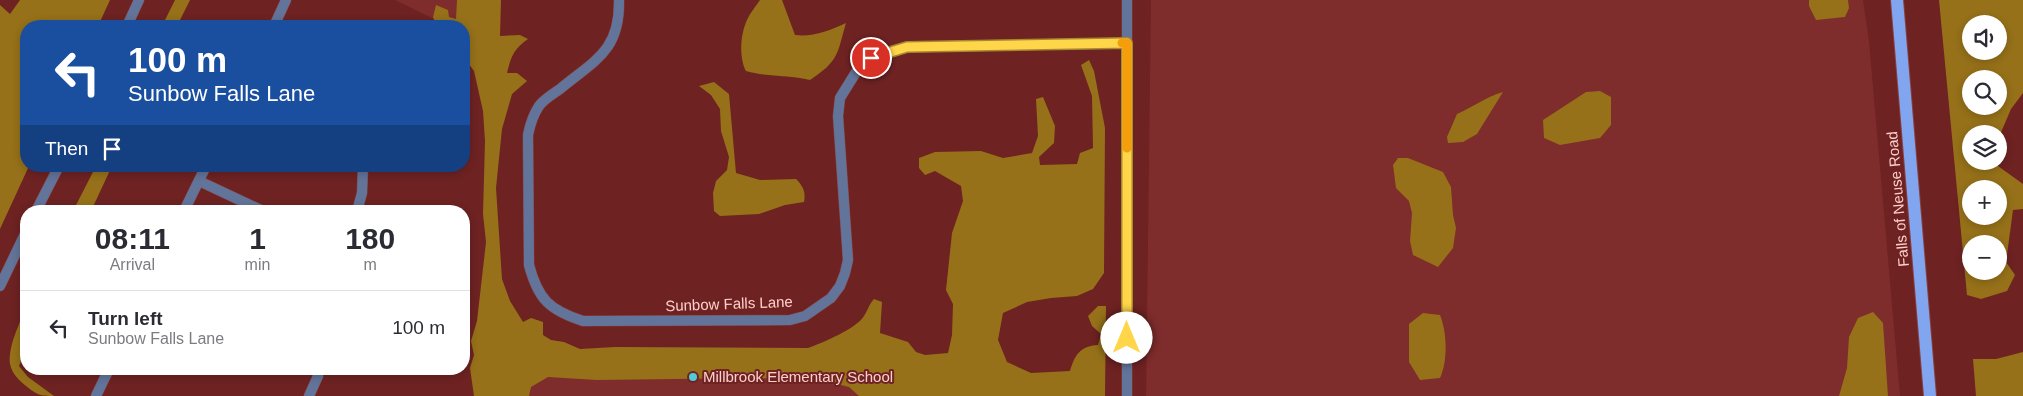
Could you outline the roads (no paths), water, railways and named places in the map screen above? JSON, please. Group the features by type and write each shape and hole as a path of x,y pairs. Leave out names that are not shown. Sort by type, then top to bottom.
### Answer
{"main road":[{"name":"Falls of Neuse Road","path":"1896,0 1930,396"}],"street":[{"path":"130,20 140,0"},
{"path":"277,20 286,0"},
{"name":"Sunbow Falls Lane","path":"618,0 617,27 613,40 604,53 540,104 532,119 528,135 529,265 533,282 541,297 552,308 583,321 790,320 806,316 831,298 840,286 848,260 838,116 840,98 858,69 871,58 907,47 1127,43"},
{"path":"1127,0 1127,396"},
{"path":"39,205 56,172"},
{"path":"187,205 203,172"},
{"path":"359,205 362,193 363,172"},
{"path":"199,181 250,205"},
{"path":"0,286 20,244"},
{"path":"96,396 106,375"},
{"path":"309,396 318,376"}],"place":[{"name":"Millbrook Elementary School","path":"693,377"}]}
